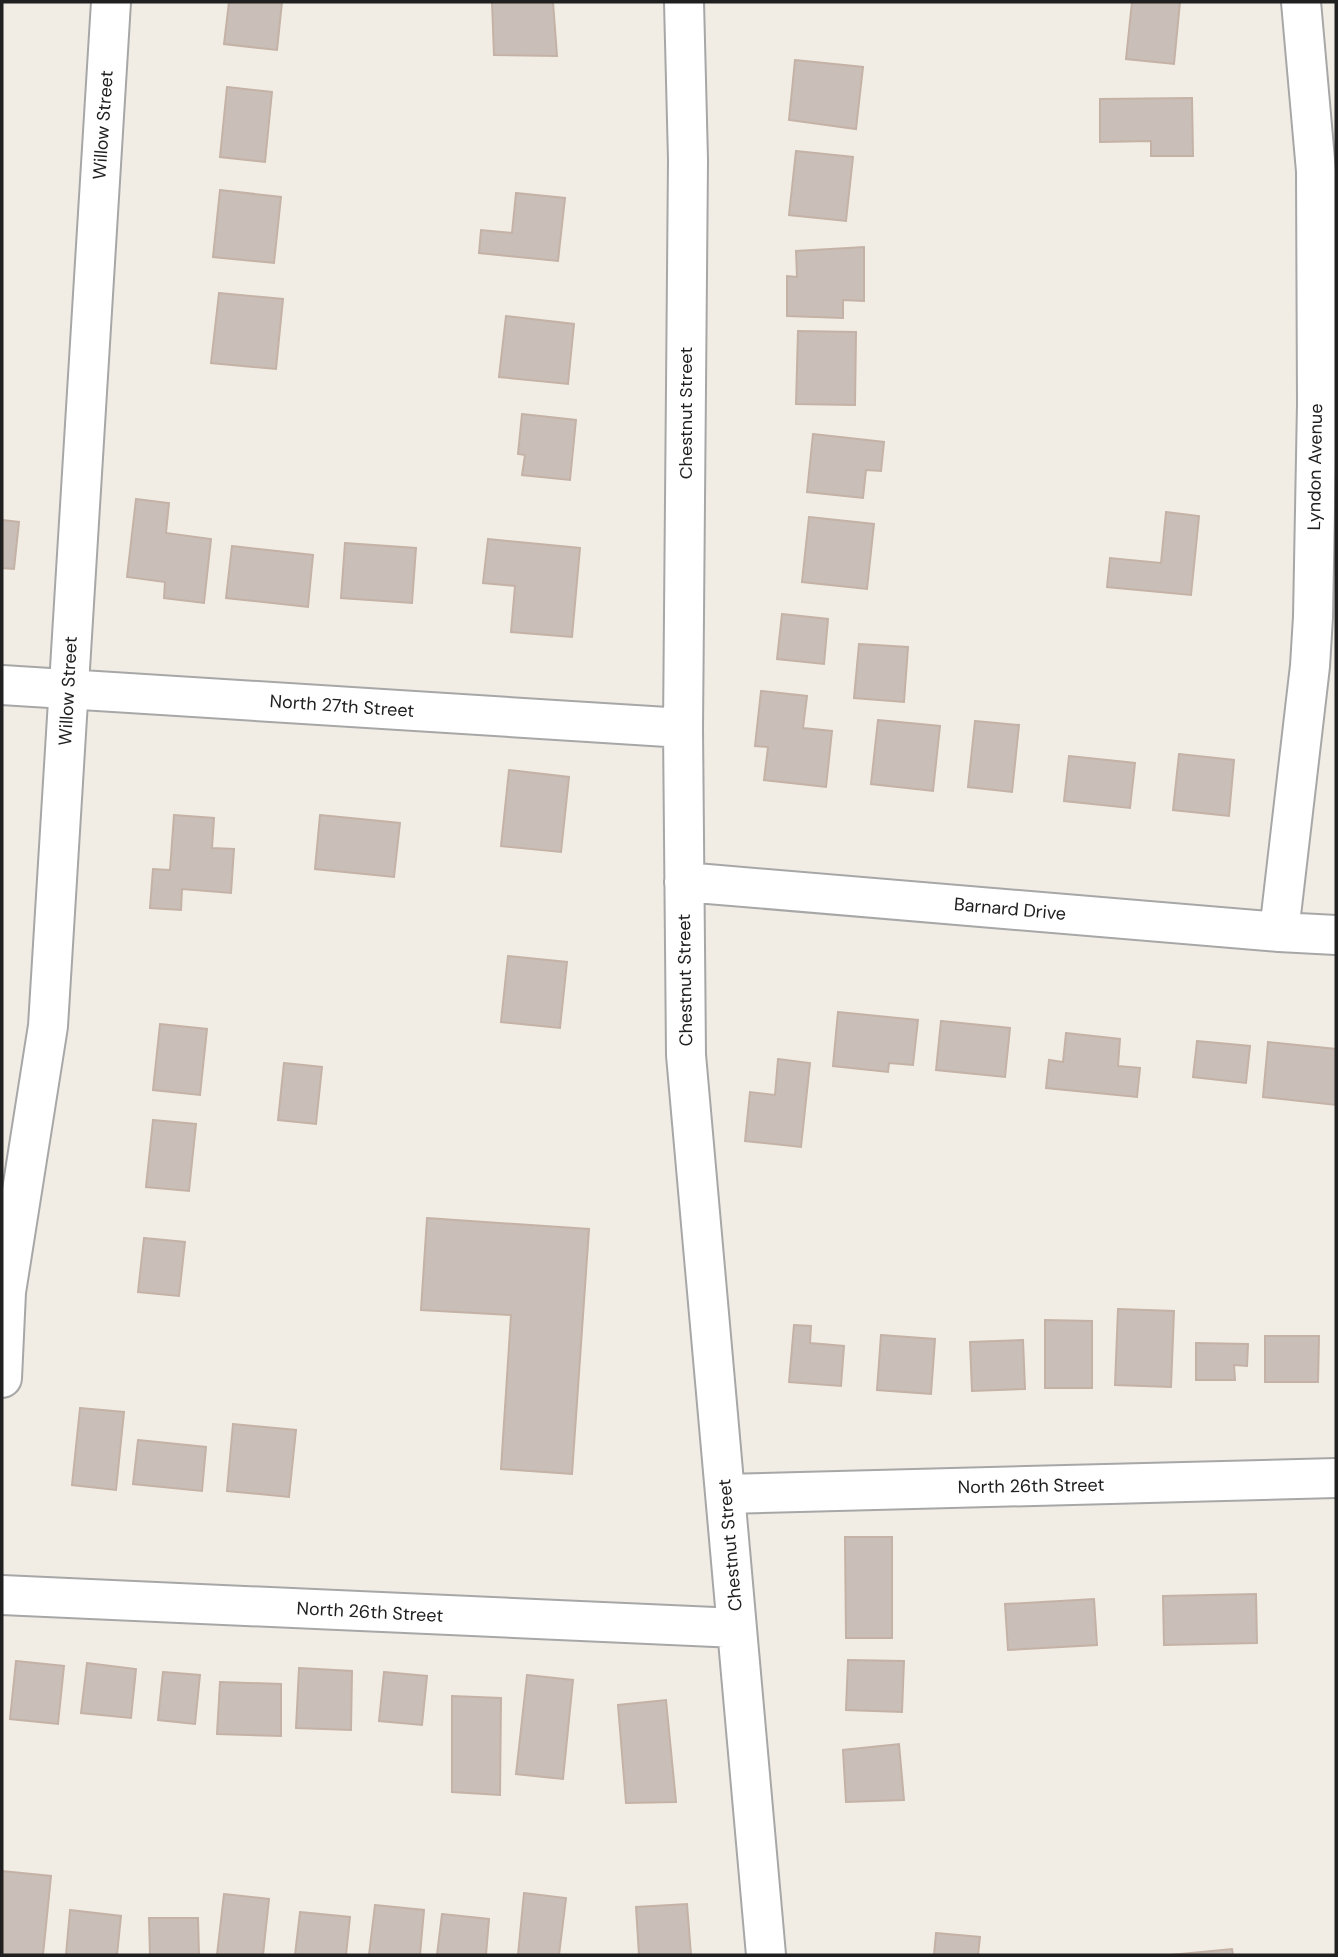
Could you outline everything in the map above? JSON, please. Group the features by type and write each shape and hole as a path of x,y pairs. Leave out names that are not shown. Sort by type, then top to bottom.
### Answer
{"street":[{"name":"Willow Street","path":"2,1378 6,1292 48,1026 111,2"},
{"name":"Chestnut Street","path":"684,2 688,160 683,728 686,1055 766,1955"},
{"name":"Lyndon Avenue","path":"1279,932 1310,666 1313,604 1317,404 1316,171 1301,2"},
{"name":"North 27th Street","path":"2,685 683,728"},
{"name":"Barnard Drive","path":"684,882 1336,935"},
{"name":"North 26th Street","path":"725,1494 1336,1478"},
{"name":"North 26th Street","path":"2,1595 737,1628"}],"building":[{"path":"229,2 282,2 277,50 224,44"},
{"path":"492,2 553,2 557,56 494,55"},
{"path":"1132,2 1180,2 1174,64 1126,59"},
{"path":"795,60 863,67 856,129 789,120"},
{"path":"227,87 272,92 265,162 220,157"},
{"path":"1192,98 1193,156 1151,156 1151,141 1100,142 1100,99"},
{"path":"796,151 853,157 846,221 789,215"},
{"path":"220,190 281,197 274,263 213,257"},
{"path":"516,193 565,198 558,261 479,253 481,230 512,233"},
{"path":"864,247 864,301 843,300 843,318 787,316 787,276 797,277 796,251"},
{"path":"219,293 283,299 276,369 211,363"},
{"path":"506,316 574,324 568,384 499,377"},
{"path":"798,331 856,332 855,405 796,404"},
{"path":"522,414 576,420 570,480 522,475 525,455 518,454"},
{"path":"813,434 884,442 881,471 866,470 863,498 807,492"},
{"path":"136,499 169,503 166,533 211,539 204,603 164,598 165,582 127,577"},
{"path":"1166,512 1199,516 1191,595 1107,587 1110,558 1161,563"},
{"path":"809,517 874,524 867,589 802,582"},
{"path":"2,520 19,522 14,569 2,568"},
{"path":"488,539 580,548 572,637 511,632 515,586 483,583"},
{"path":"345,543 416,548 412,603 341,598"},
{"path":"232,546 313,555 308,607 226,598"},
{"path":"782,614 828,619 824,664 777,659"},
{"path":"859,644 908,647 904,702 854,698"},
{"path":"761,691 807,696 803,728 832,731 826,787 764,780 768,747 755,746"},
{"path":"878,720 940,726 933,791 871,784"},
{"path":"975,721 1019,725 1012,792 968,787"},
{"path":"1179,754 1234,760 1229,816 1173,810"},
{"path":"1069,756 1135,763 1130,808 1064,801"},
{"path":"509,770 569,777 561,852 501,846"},
{"path":"174,815 214,818 212,848 234,849 231,893 182,889 181,910 150,908 153,869 170,870"},
{"path":"320,815 400,823 394,877 315,869"},
{"path":"508,956 567,962 560,1028 501,1022"},
{"path":"838,1012 918,1020 913,1065 889,1063 888,1072 833,1066"},
{"path":"941,1021 1010,1028 1005,1077 936,1070"},
{"path":"160,1024 207,1029 200,1095 153,1090"},
{"path":"1066,1033 1120,1039 1118,1066 1140,1068 1137,1097 1046,1088 1049,1060 1063,1062"},
{"path":"1197,1041 1250,1046 1246,1083 1193,1077"},
{"path":"1268,1042 1336,1049 1336,1105 1263,1097"},
{"path":"778,1059 810,1063 801,1147 745,1141 750,1092 775,1095"},
{"path":"284,1063 322,1067 316,1124 278,1120"},
{"path":"153,1120 196,1124 189,1191 146,1187"},
{"path":"427,1218 589,1229 572,1474 501,1469 511,1315 421,1310"},
{"path":"144,1238 185,1242 179,1296 138,1292"},
{"path":"1118,1309 1174,1311 1171,1387 1115,1385"},
{"path":"1045,1320 1092,1321 1092,1388 1045,1388"},
{"path":"794,1325 811,1326 810,1343 844,1346 841,1386 789,1382"},
{"path":"881,1335 935,1339 931,1394 877,1390"},
{"path":"1265,1336 1319,1336 1318,1382 1265,1382"},
{"path":"1023,1340 1025,1389 972,1391 970,1342"},
{"path":"1196,1343 1248,1344 1247,1366 1234,1365 1235,1380 1196,1380"},
{"path":"80,1408 124,1412 116,1490 72,1485"},
{"path":"233,1424 296,1430 289,1497 227,1491"},
{"path":"138,1440 206,1447 202,1491 133,1484"},
{"path":"845,1537 892,1537 892,1638 846,1638"},
{"path":"1256,1594 1257,1643 1164,1645 1163,1596"},
{"path":"1094,1599 1097,1645 1008,1650 1005,1604"},
{"path":"848,1660 904,1661 902,1712 846,1710"},
{"path":"16,1661 64,1666 58,1724 10,1719"},
{"path":"87,1663 136,1669 131,1718 81,1713"},
{"path":"299,1668 352,1671 351,1730 296,1728"},
{"path":"163,1672 200,1675 195,1724 158,1720"},
{"path":"384,1672 427,1676 422,1725 379,1721"},
{"path":"527,1675 573,1680 563,1779 516,1774"},
{"path":"220,1682 281,1684 281,1736 217,1734"},
{"path":"452,1696 501,1698 500,1795 452,1792"},
{"path":"666,1700 676,1802 626,1803 618,1705"},
{"path":"899,1744 904,1800 846,1802 843,1750"},
{"path":"2,1871 51,1876 43,1955 2,1955"},
{"path":"524,1893 566,1898 559,1955 518,1955"},
{"path":"224,1894 269,1899 263,1955 217,1955"},
{"path":"687,1904 691,1955 639,1955 636,1907"},
{"path":"375,1905 424,1910 420,1955 369,1955"},
{"path":"70,1910 121,1916 117,1955 66,1955"},
{"path":"300,1912 350,1917 346,1955 295,1955"},
{"path":"442,1914 489,1919 486,1955 437,1955"},
{"path":"149,1918 198,1918 199,1955 150,1955"},
{"path":"936,1933 980,1937 978,1955 934,1955"},
{"path":"1232,1949 1233,1955 1170,1955"}]}
